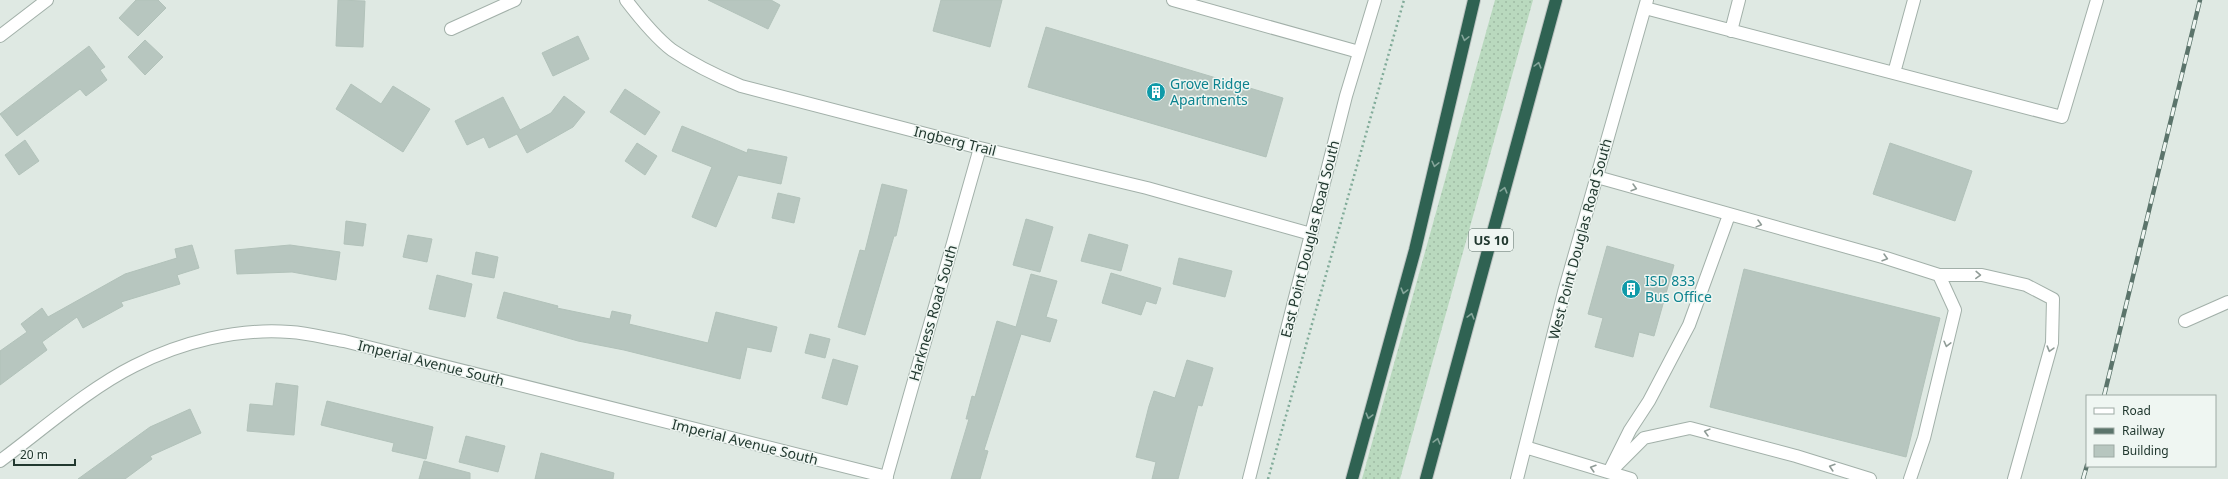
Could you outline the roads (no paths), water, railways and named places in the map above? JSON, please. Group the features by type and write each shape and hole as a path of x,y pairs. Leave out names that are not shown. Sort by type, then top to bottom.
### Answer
{"highway":[{"path":"1352,479 1415,250 1474,0"},
{"name":"US 10","path":"1426,479 1556,0"}],"street":[{"path":"0,36 46,0"},
{"path":"451,30 515,0"},
{"name":"Ingberg Trail","path":"626,0 641,19 671,49 707,71 741,86 980,148 1147,188 1311,234"},
{"path":"1173,0 1359,52"},
{"name":"East Point Douglas Road South","path":"1249,479 1311,234 1359,52 1375,0"},
{"path":"1731,31 1739,0"},
{"path":"1894,73 1914,0"},
{"path":"1646,4 1731,31 2062,117 2097,0"},
{"name":"West Point Douglas Road South","path":"1517,479 1564,292 1646,4"},
{"name":"Harkness Road South","path":"887,478 980,148"},
{"path":"1597,177 1886,258 1939,275 1982,275 2026,285 2053,299 2052,343 2014,479"},
{"path":"1610,472 1630,430 1649,401 1689,325 1729,215"},
{"path":"1910,479 1924,438 1955,310 1939,275"},
{"path":"2185,322 2228,302"},
{"name":"Imperial Avenue South","path":"0,461 105,383 134,366 168,351 204,340 243,333 290,332 344,341 887,478"},
{"path":"1610,472 1644,438 1690,428 1796,456 1870,479"},
{"path":"1525,447 1631,479"}],"railway":[{"path":"2104,395 2200,0"},
{"path":"2083,479 2086,467"}],"place":[{"name":"Grove Ridge Apartments","path":"1156,92"},
{"name":"ISD 833 Bus Office","path":"1631,289"}]}
